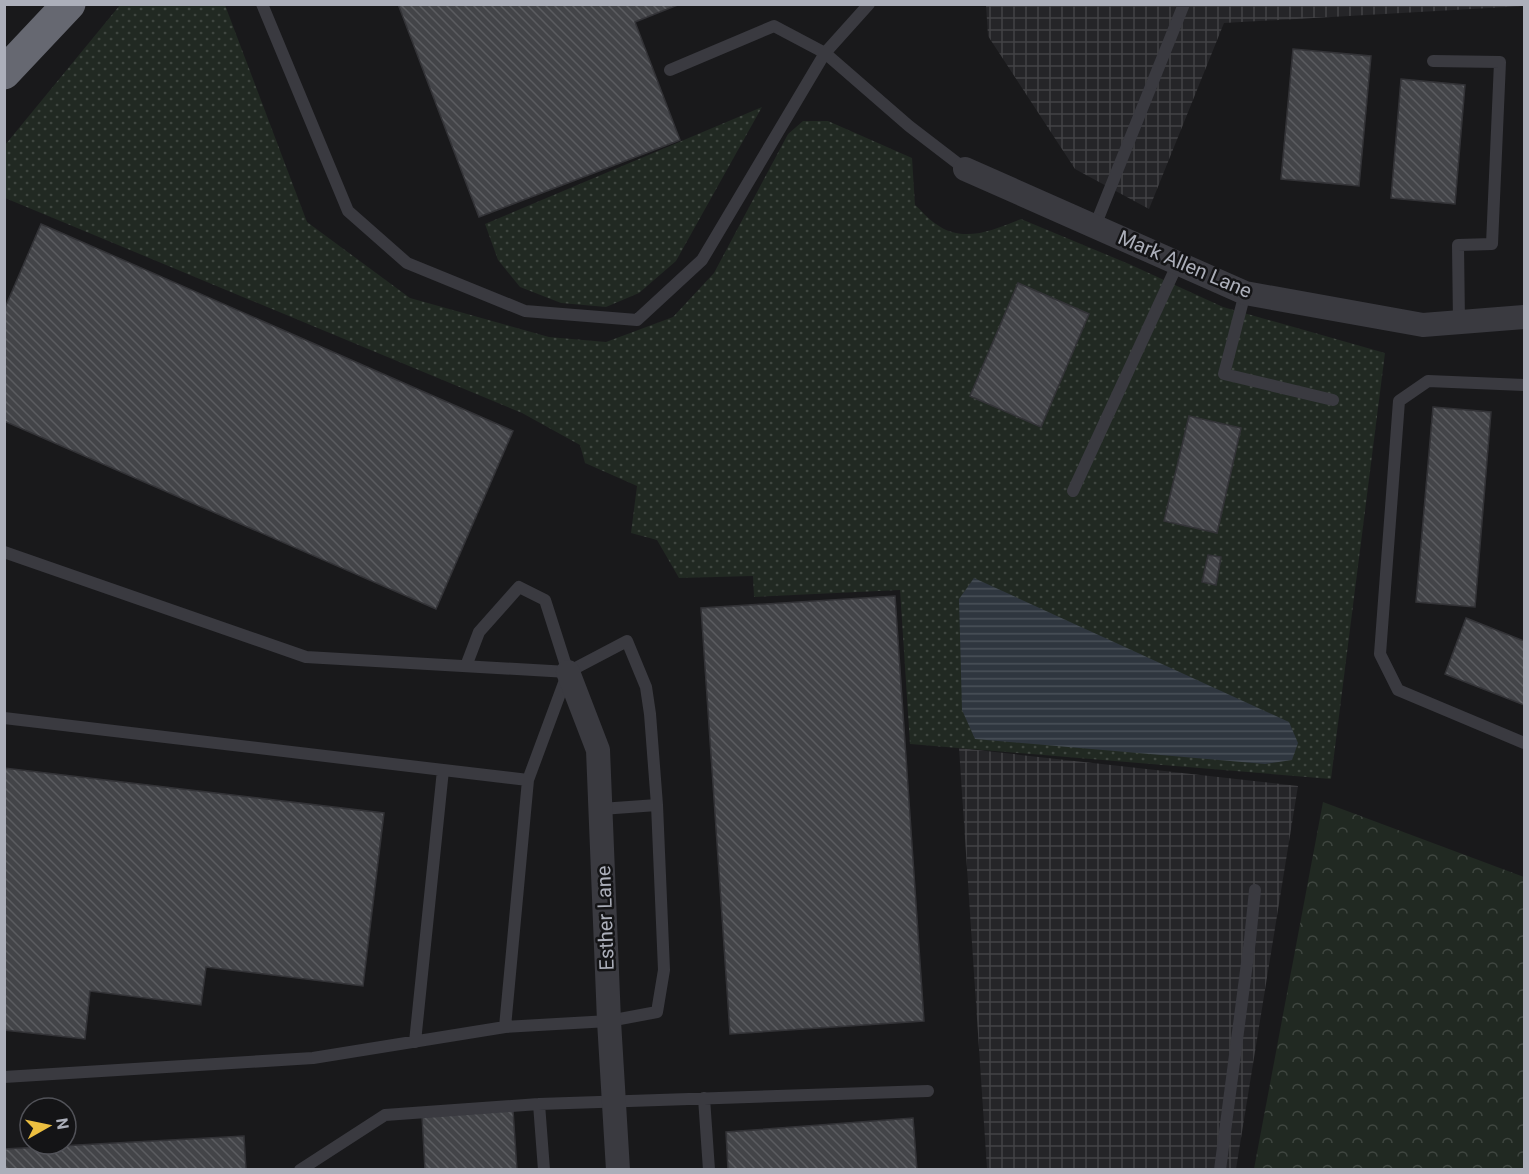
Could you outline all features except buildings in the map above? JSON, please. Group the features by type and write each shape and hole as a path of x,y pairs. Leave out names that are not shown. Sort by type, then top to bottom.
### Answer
{"highway":[{"path":"4,73 69,4"}],"street":[{"name":"Mark Allen Lane","path":"965,169 1245,293 1422,325 1524,317"},
{"name":"Esther Lane","path":"568,672 598,750 609,1021 618,1170"}],"lane":[{"path":"262,4 348,212 407,263 525,311 637,320 702,260 825,53 868,4"},
{"path":"1095,226 1184,4"},
{"path":"670,70 774,26 825,53 909,126 965,169"},
{"path":"1433,61 1500,62 1492,244 1458,245 1459,322"},
{"path":"1073,491 1178,263"},
{"path":"1245,293 1224,374 1333,400"},
{"path":"1524,385 1428,381 1399,401 1380,654 1398,690 1524,743"},
{"path":"4,552 306,657 568,672 627,641 646,687 650,714 657,805 664,970 657,1012 609,1021 505,1027 313,1058 4,1077"},
{"path":"466,666 479,632 519,587 545,600 568,672 528,780 505,1027"},
{"path":"4,718 528,780"},
{"path":"415,1042 443,770"},
{"path":"601,809 657,805"},
{"path":"1220,1170 1255,890"},
{"path":"300,1170 385,1115 539,1104 928,1091"},
{"path":"705,1098 709,1170"},
{"path":"539,1104 544,1170"}],"shaded area":[{"path":"1524,4 1524,6 1224,23 1149,209 1075,169 988,36 986,5"},
{"path":"974,578 1289,722 1298,743 1292,760 1265,764 975,739 962,710 959,599"},
{"path":"959,748 1298,786 1236,1169 987,1169"}],"green space":[{"path":"120,5 225,5 307,222 410,298 549,337 606,342 673,317 714,273 788,134 803,121 828,121 912,158 915,205 933,222 946,230 967,234 978,233 1021,219 1129,264 1223,307 1385,353 1331,779 910,744 900,590 754,597 753,576 679,578 657,540 631,533 637,486 585,463 580,445 522,413 5,198 5,145"},
{"path":"762,107 676,261 639,293 606,307 561,303 520,287 498,260 485,224"},
{"path":"1323,802 1524,877 1524,1169 1254,1169"}]}
